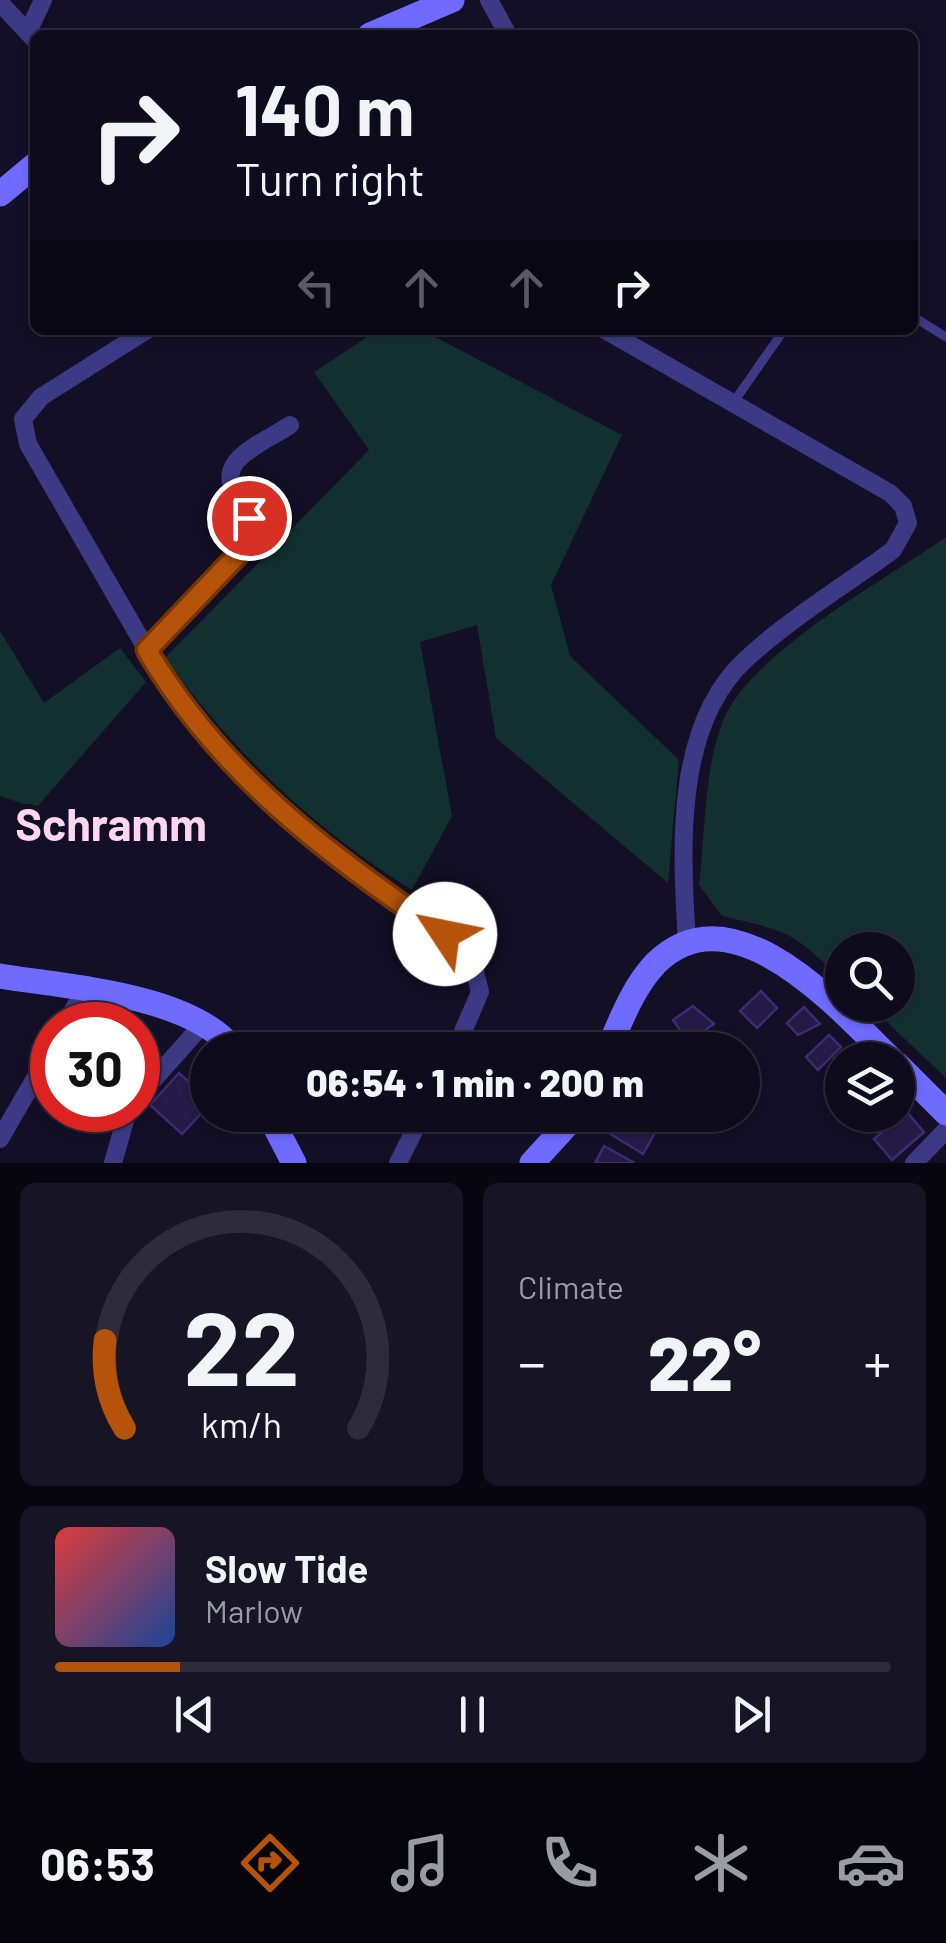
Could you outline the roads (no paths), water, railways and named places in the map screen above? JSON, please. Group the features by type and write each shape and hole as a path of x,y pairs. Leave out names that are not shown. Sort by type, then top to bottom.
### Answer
{"street":[{"path":"33,30 43,0"},
{"path":"382,30 452,0"},
{"path":"488,0 505,30"},
{"path":"0,2 30,35"},
{"path":"0,194 30,169"},
{"path":"139,335 42,397 24,419 28,444 147,650 211,743 272,805 369,883 471,956 477,966 480,992 462,1032"},
{"path":"615,335 890,493 903,506 908,523 893,550 744,661 708,713 688,793 683,876 687,944"},
{"path":"147,650 247,545 252,532 249,518 232,489 230,474 237,461 290,425"},
{"path":"617,1032 657,963 687,944 738,943 780,960 872,1042"},
{"path":"0,976 162,1007 213,1032"},
{"path":"78,1002 84,990"},
{"path":"160,1072 203,1024"},
{"path":"915,1082 946,1112"},
{"path":"0,1140 30,1088"},
{"path":"914,1163 946,1130"},
{"path":"113,1163 122,1132"},
{"path":"278,1132 294,1163"},
{"path":"398,1163 414,1132"},
{"path":"532,1163 560,1132"}],"lane":[{"path":"918,320 946,337"},
{"path":"734,403 781,335"}],"district":[{"name":"Schramm","path":"111,823"}]}
